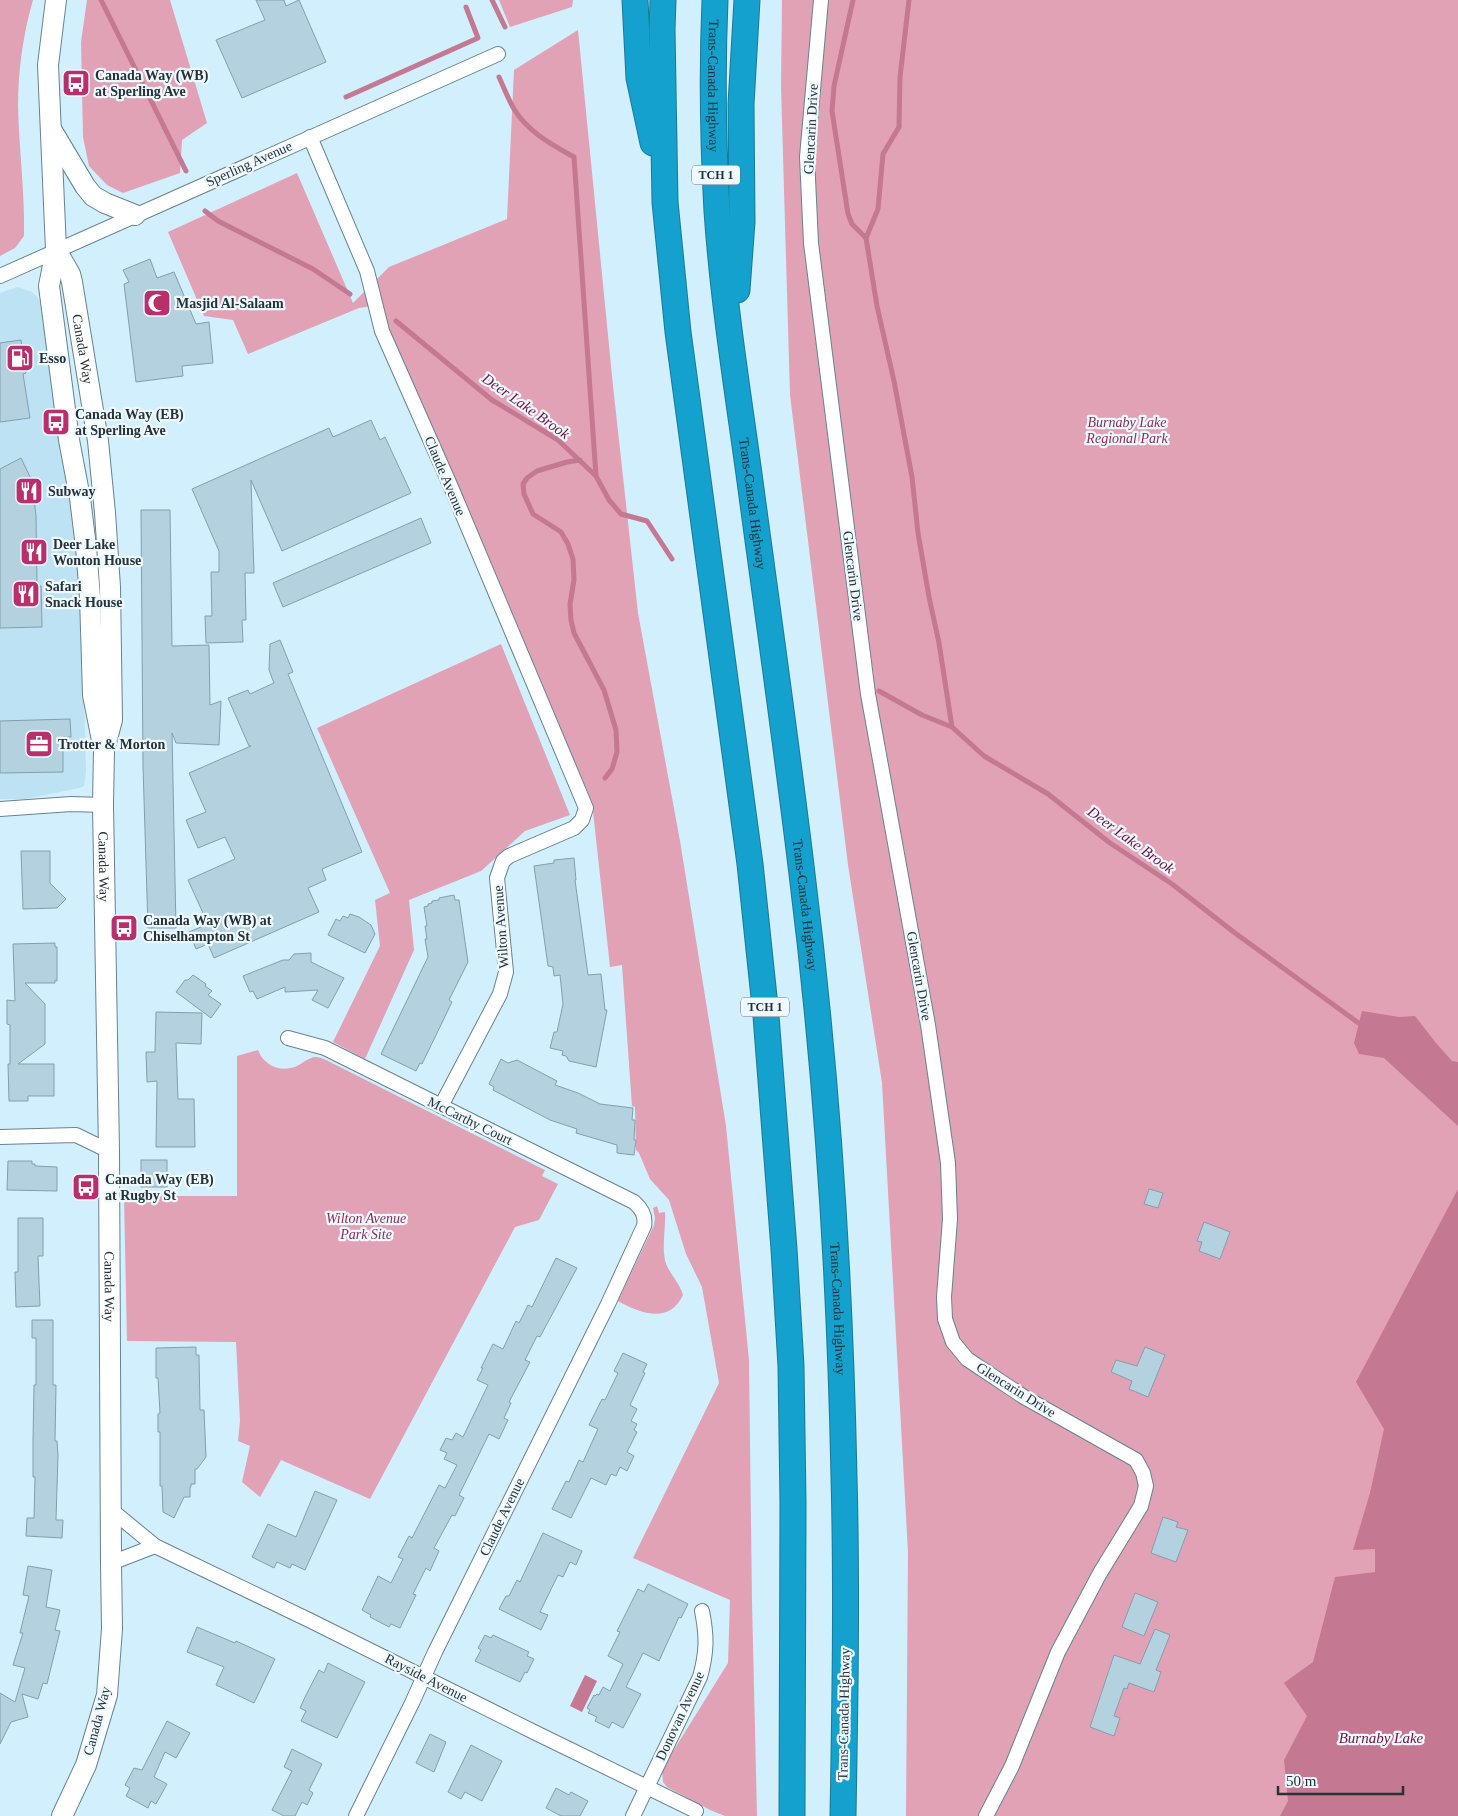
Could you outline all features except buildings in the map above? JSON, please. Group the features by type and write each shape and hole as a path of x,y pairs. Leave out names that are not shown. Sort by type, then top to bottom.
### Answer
{"highway":[{"path":"635,0 639,78 665,202"},
{"name":"TCH 1","path":"663,0 665,202 678,332 750,864 766,1016 784,1249 790,1366 793,1503 792,1816"},
{"name":"Trans-Canada Highway","path":"715,0 713,118 717,213 732,349 802,868 818,1006 826,1114 838,1296 844,1477 845,1648 843,1816"},
{"path":"732,349 742,222 741,104 747,0"}],"main road":[{"name":"Canada Way","path":"56,0 48,65 56,250 49,286 69,440 80,498 86,547 90,597 92,695 104,750 103,805 109,1151 112,1629 107,1695 86,1765 62,1816"},
{"path":"50,128 93,196 104,203 135,215"},
{"name":"Canada Way","path":"56,250 70,274 72,282 98,441 110,587 112,663 112,720 104,750"}],"street":[{"name":"Glencarin Drive","path":"821,0 807,158 811,243 868,694 928,1025 948,1163 950,1219 944,1297 945,1319 953,1342 967,1359 1024,1397 1136,1460 1144,1474 1146,1486 1141,1506 1100,1573 1058,1652 1012,1766 986,1816"},
{"name":"Sperling Avenue","path":"0,276 498,54"},
{"name":"Claude Avenue","path":"310,137 367,271 382,331 451,487 580,792 586,808 585,813"},
{"path":"0,809 71,804 103,805"},
{"name":"Wilton Avenue","path":"441,1106 500,994 506,972 497,878 503,861 509,856 574,828 582,820 585,813"},
{"name":"McCarthy Court","path":"288,1038 325,1048 634,1202 644,1216"},
{"path":"0,1137 76,1135 109,1151"},
{"name":"Claude Avenue","path":"356,1816 434,1652 608,1304 644,1226 644,1216"},
{"name":"Rayside Avenue","path":"110,1509 156,1546 696,1811"},
{"path":"111,1563 156,1546"},
{"name":"Donovan Avenue","path":"633,1816 700,1677 705,1660 706,1644 702,1612"}],"shaded area":[{"path":"18,287 32,292 38,298 42,307 72,513 82,626 86,771 84,786 79,788 25,799 0,799 0,293"}],"green space":[{"path":"0,0 33,0 24,39 18,93 24,236 15,248 0,256"},
{"path":"87,0 170,0 207,123 182,140 180,173 123,193 107,185 89,166 83,137 81,42"},
{"path":"499,0 573,0 572,7 510,27"},
{"name":"Burnaby Lake Regional Park","path":"782,0 1458,0 1458,1816 906,1816 908,1552 882,1083 848,865 790,395 781,86"},
{"path":"578,30 613,386 638,613 680,841 726,1126 749,1360 757,1816 725,1816 667,1787 663,1782 662,1769 728,1663 730,1600 633,1558 719,1383 702,1287 686,1254 669,1200 650,1179 636,1150 635,1107 632,1106 622,965 610,967 592,802 378,305 359,308 248,354 233,320 204,316 168,232 297,173 353,303 389,267 507,219 514,70"},
{"path":"501,644 570,815 525,831 481,871 409,900 414,950 365,1059 333,1042 380,946 375,900 390,893 317,728"},
{"name":"Wilton Avenue Park Site","path":"258,1050 269,1064 285,1069 297,1066 310,1058 319,1057 325,1059 545,1170 542,1176 558,1184 539,1220 515,1227 370,1499 281,1460 260,1497 242,1482 250,1446 238,1441 240,1421 236,1342 127,1341 124,1196 237,1196 237,1056"},
{"path":"657,1206 659,1213 665,1212 664,1251 666,1264 683,1295 670,1310 654,1314 635,1309 618,1301 654,1225 653,1208"}],"water":[{"path":"1362,1011 1399,1017 1415,1016 1452,1061 1458,1062 1458,1126 1384,1058 1359,1054 1354,1043"},
{"name":"Burnaby Lake","path":"1458,1189 1458,1816 1280,1816 1288,1801 1284,1760 1307,1716 1284,1683 1313,1662 1335,1577 1375,1572 1375,1549 1353,1550 1370,1493 1384,1429 1356,1382"},
{"path":"585,1675 597,1681 582,1712 570,1706"}],"waterway":[{"name":"Deer Lake Brook","path":"101,0 186,171"},
{"path":"492,0 505,27"},
{"path":"853,0 834,86 832,111 848,214 852,224 866,238"},
{"path":"909,0 900,77 899,127 883,154 878,209 866,238 877,306 894,381 912,477 918,533 939,643 952,727"},
{"path":"346,97 478,38 466,7"},
{"path":"499,77 514,109 526,124 541,137 574,157 596,476"},
{"name":"Deer Lake Brook","path":"205,211 218,221 313,269 350,294"},
{"name":"Deer Lake Brook","path":"396,321 492,400 558,440 596,476 609,500 621,514 647,521 672,559"},
{"path":"580,460 537,471 527,478 523,484 524,494 533,514 561,532 568,544 573,559 574,580 570,604 574,633 604,690 616,730 617,752 612,769 605,778"},
{"name":"Deer Lake Brook","path":"879,691 922,715 952,727 984,756 1048,794 1110,843 1172,884 1235,933 1364,1027"}],"place":[{"name":"Canada Way (WB) at Sperling Ave","path":"76,83"},
{"name":"Masjid Al-Salaam","path":"157,303"},
{"name":"Esso","path":"20,358"},
{"name":"Canada Way (EB) at Sperling Ave","path":"56,422"},
{"name":"Subway","path":"29,491"},
{"name":"Deer Lake Wonton House","path":"34,552"},
{"name":"Safari Snack House","path":"26,594"},
{"name":"Trotter & Morton","path":"39,744"},
{"name":"Canada Way (WB) at Chiselhampton St","path":"124,928"},
{"name":"Canada Way (EB) at Rugby St","path":"86,1187"}]}
